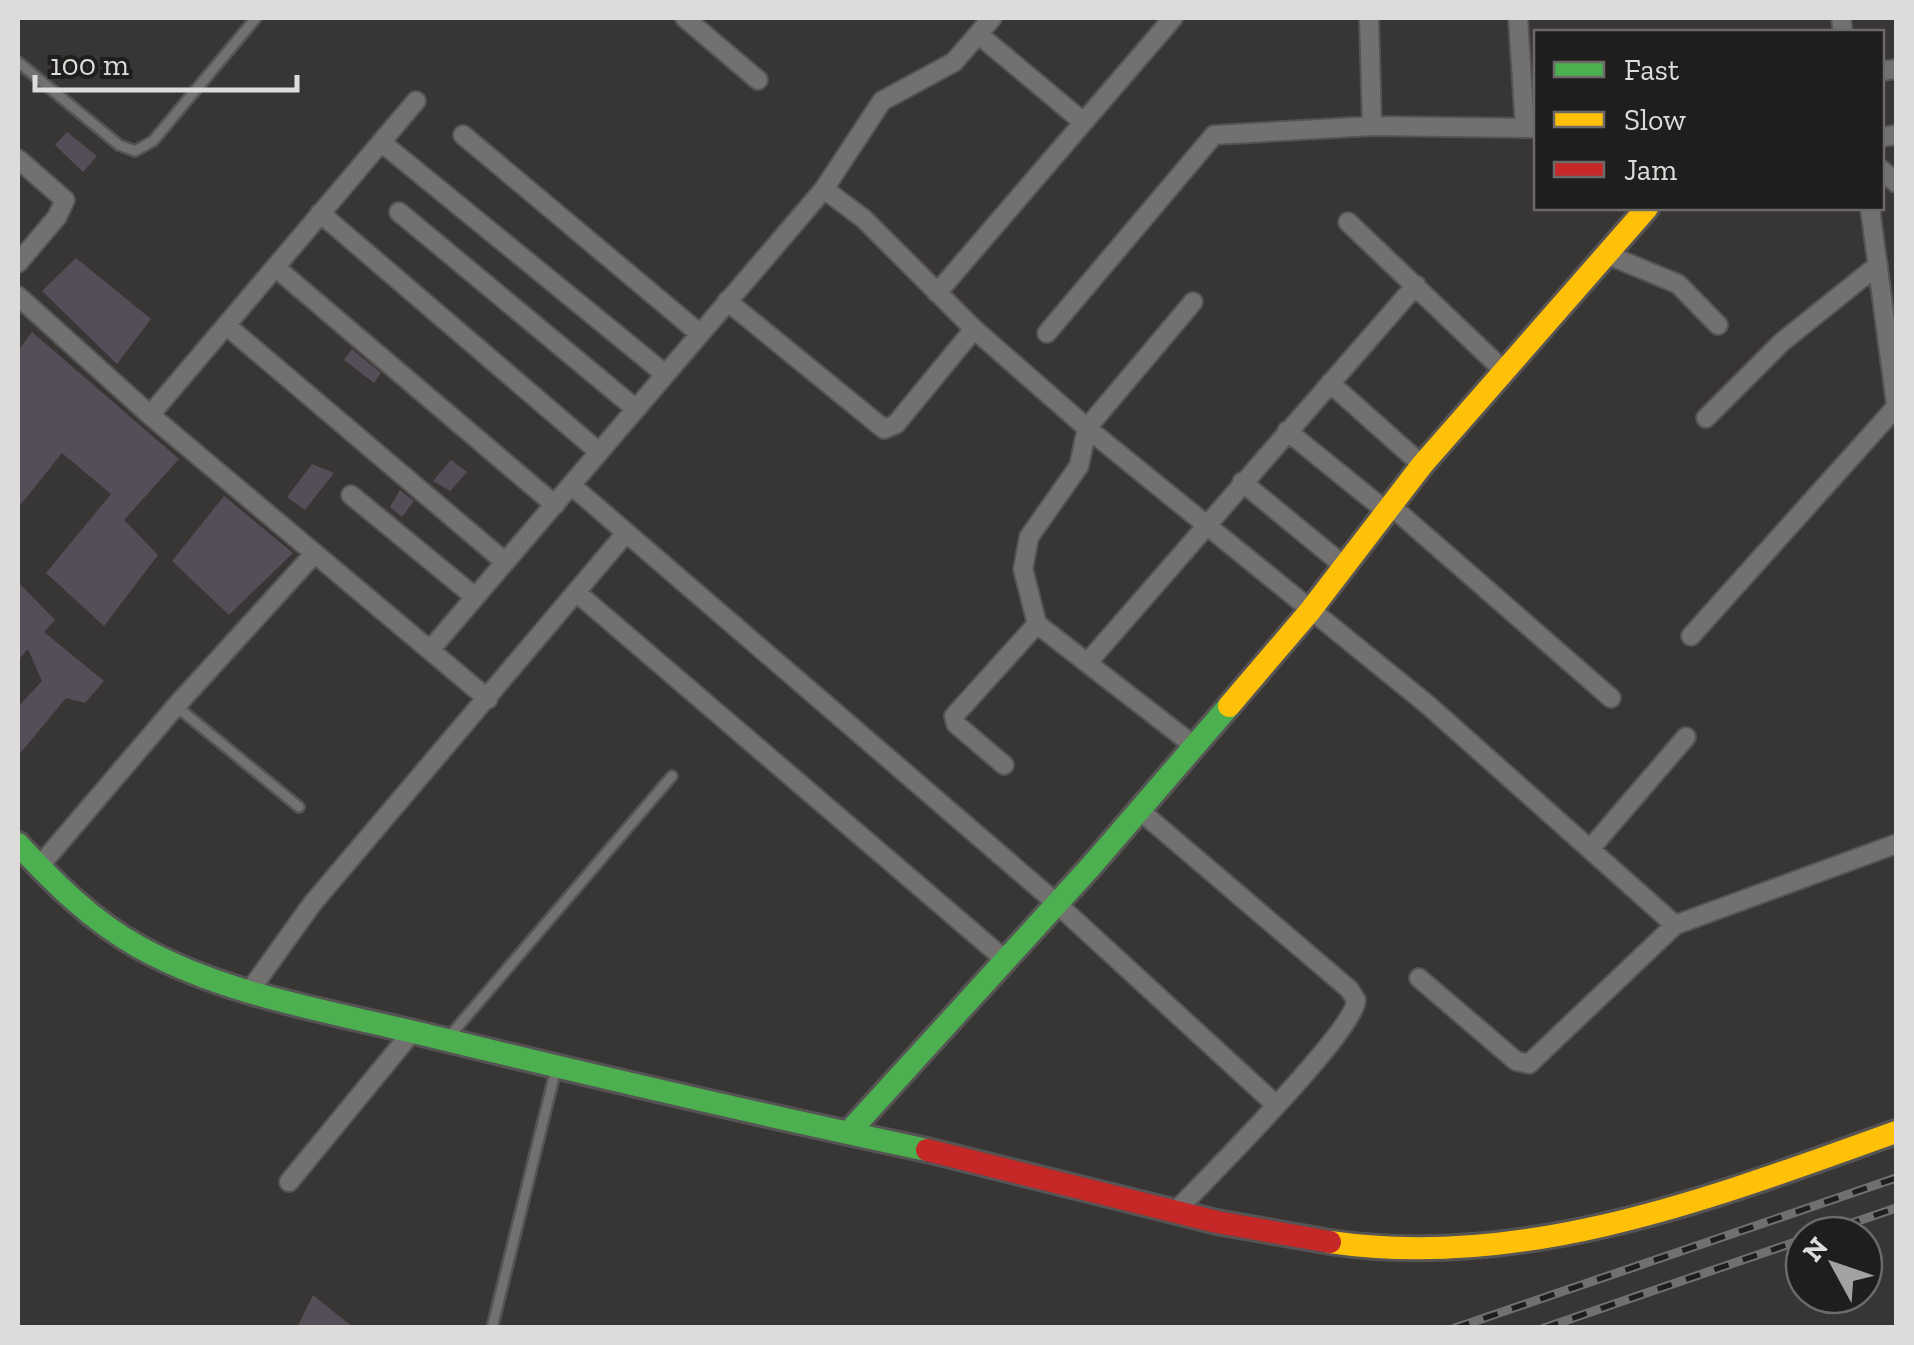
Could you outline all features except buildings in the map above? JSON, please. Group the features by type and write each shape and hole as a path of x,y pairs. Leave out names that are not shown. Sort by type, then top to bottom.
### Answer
{"street":[{"path":"684,18 758,80"},
{"path":"430,650 824,189 882,101 954,62 992,18"},
{"path":"938,293 1173,18"},
{"path":"1369,18 1372,126"},
{"path":"1047,333 1208,138 1229,132 1372,126 1531,128 1529,54 1518,18"},
{"path":"978,34 1082,120"},
{"path":"150,415 416,101"},
{"path":"463,135 699,333"},
{"path":"382,142 665,374"},
{"path":"18,158 65,200 57,217 18,263"},
{"path":"824,189 864,219 974,329 1087,428 1428,704 1674,925"},
{"path":"848,1134 1310,611 1422,465 1645,210"},
{"path":"1691,636 1896,406 1893,358 1870,210"},
{"path":"399,212 636,408"},
{"path":"320,214 600,452"},
{"path":"1348,222 1504,371"},
{"path":"1608,255 1678,284 1718,325"},
{"path":"1706,418 1782,342 1878,265"},
{"path":"275,267 555,505"},
{"path":"1089,662 1204,524 1416,284"},
{"path":"18,296 150,415 488,699"},
{"path":"727,301 884,429 896,424 974,329"},
{"path":"1193,302 1087,428 1079,466 1038,523 1024,555 1026,588 1037,624 1194,745"},
{"path":"227,326 506,562"},
{"path":"1330,382 1422,465"},
{"path":"1287,431 1388,508 1610,698"},
{"path":"1242,482 1343,566"},
{"path":"571,485 1055,902 1276,1104"},
{"path":"351,495 475,598"},
{"path":"251,989 312,904 626,533"},
{"path":"38,868 176,706 314,554"},
{"path":"576,592 1003,958"},
{"path":"1004,766 956,724 954,716 1037,624"},
{"path":"1590,850 1686,737"},
{"path":"1138,809 1353,994 1352,1016 1177,1210"},
{"path":"18,844 77,904 152,954 251,989 557,1067 1253,1230 1360,1246 1465,1247 1559,1234 1655,1211 1896,1132"},
{"path":"1419,978 1516,1061 1529,1064 1674,925 1896,844"},
{"path":"289,1182 412,1032"}],"lane":[{"path":"18,62 119,145 135,151 153,141 256,18"},
{"path":"176,706 300,807"},
{"path":"446,1040 672,776"},
{"path":"492,1328 557,1067"}],"railway":[{"path":"1455,1328 1896,1178"},
{"path":"1876,1215 1896,1208"},
{"path":"1544,1328 1784,1246"}],"traffic: fast":[{"path":"848,1133 1093,864 1229,706"},
{"path":"18,844 105,925 139,947 206,978 314,1009 927,1150"}],"traffic: slow":[{"path":"1229,706 1310,611 1422,465 1645,210"},
{"path":"1330,1242 1403,1248 1476,1246 1548,1237 1690,1203 1896,1132"}],"traffic: jam":[{"path":"927,1150 1217,1222 1330,1242"}]}
